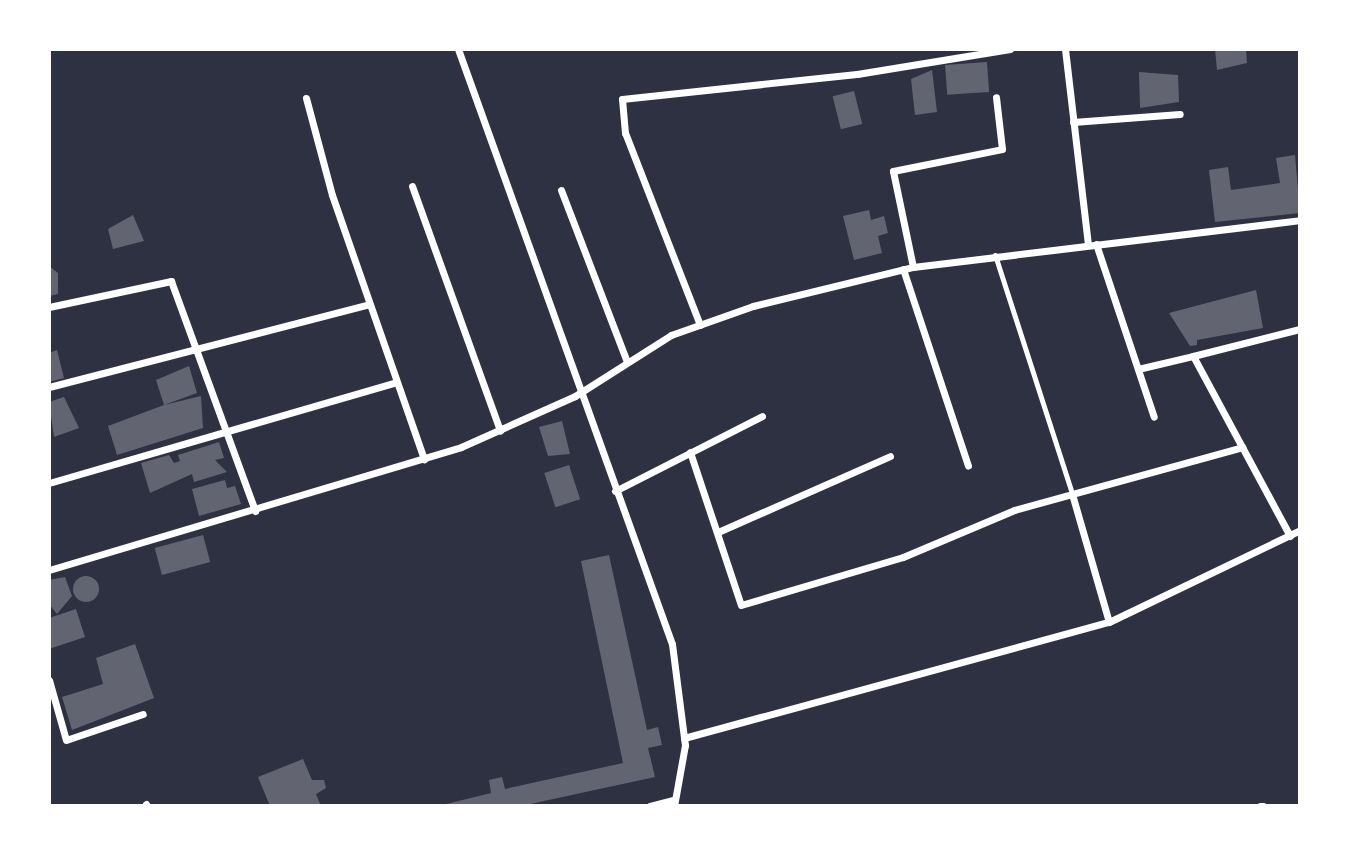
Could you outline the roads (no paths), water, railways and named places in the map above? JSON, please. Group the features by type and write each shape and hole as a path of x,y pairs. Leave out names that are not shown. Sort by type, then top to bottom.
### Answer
{"street":[{"path":"458,49 672,644 684,738 685,770 673,803 650,806"},
{"path":"700,325 625,133 622,99 857,75 1010,49"},
{"path":"1065,49 1092,244 1154,417"},
{"path":"913,267 893,172 1002,149 996,97"},
{"path":"306,98 369,304 424,460"},
{"path":"1073,122 1180,114"},
{"path":"412,186 500,431"},
{"path":"561,190 627,362"},
{"path":"49,570 424,460 500,431 580,393 627,362 700,325 913,267 1092,244 1182,239 1300,220"},
{"path":"904,269 968,466"},
{"path":"49,307 171,281 224,432 256,511"},
{"path":"49,387 197,353 369,304"},
{"path":"1138,369 1300,329"},
{"path":"1193,356 1290,536"},
{"path":"49,483 396,382"},
{"path":"615,491 762,416"},
{"path":"690,452 741,605 903,557 967,526 1242,447"},
{"path":"718,532 890,456"},
{"path":"1072,494 1109,622"},
{"path":"684,738 1109,622 1300,530"},
{"path":"49,680 65,740 144,715"}],"lane":[{"path":"995,255 1072,494"}]}
